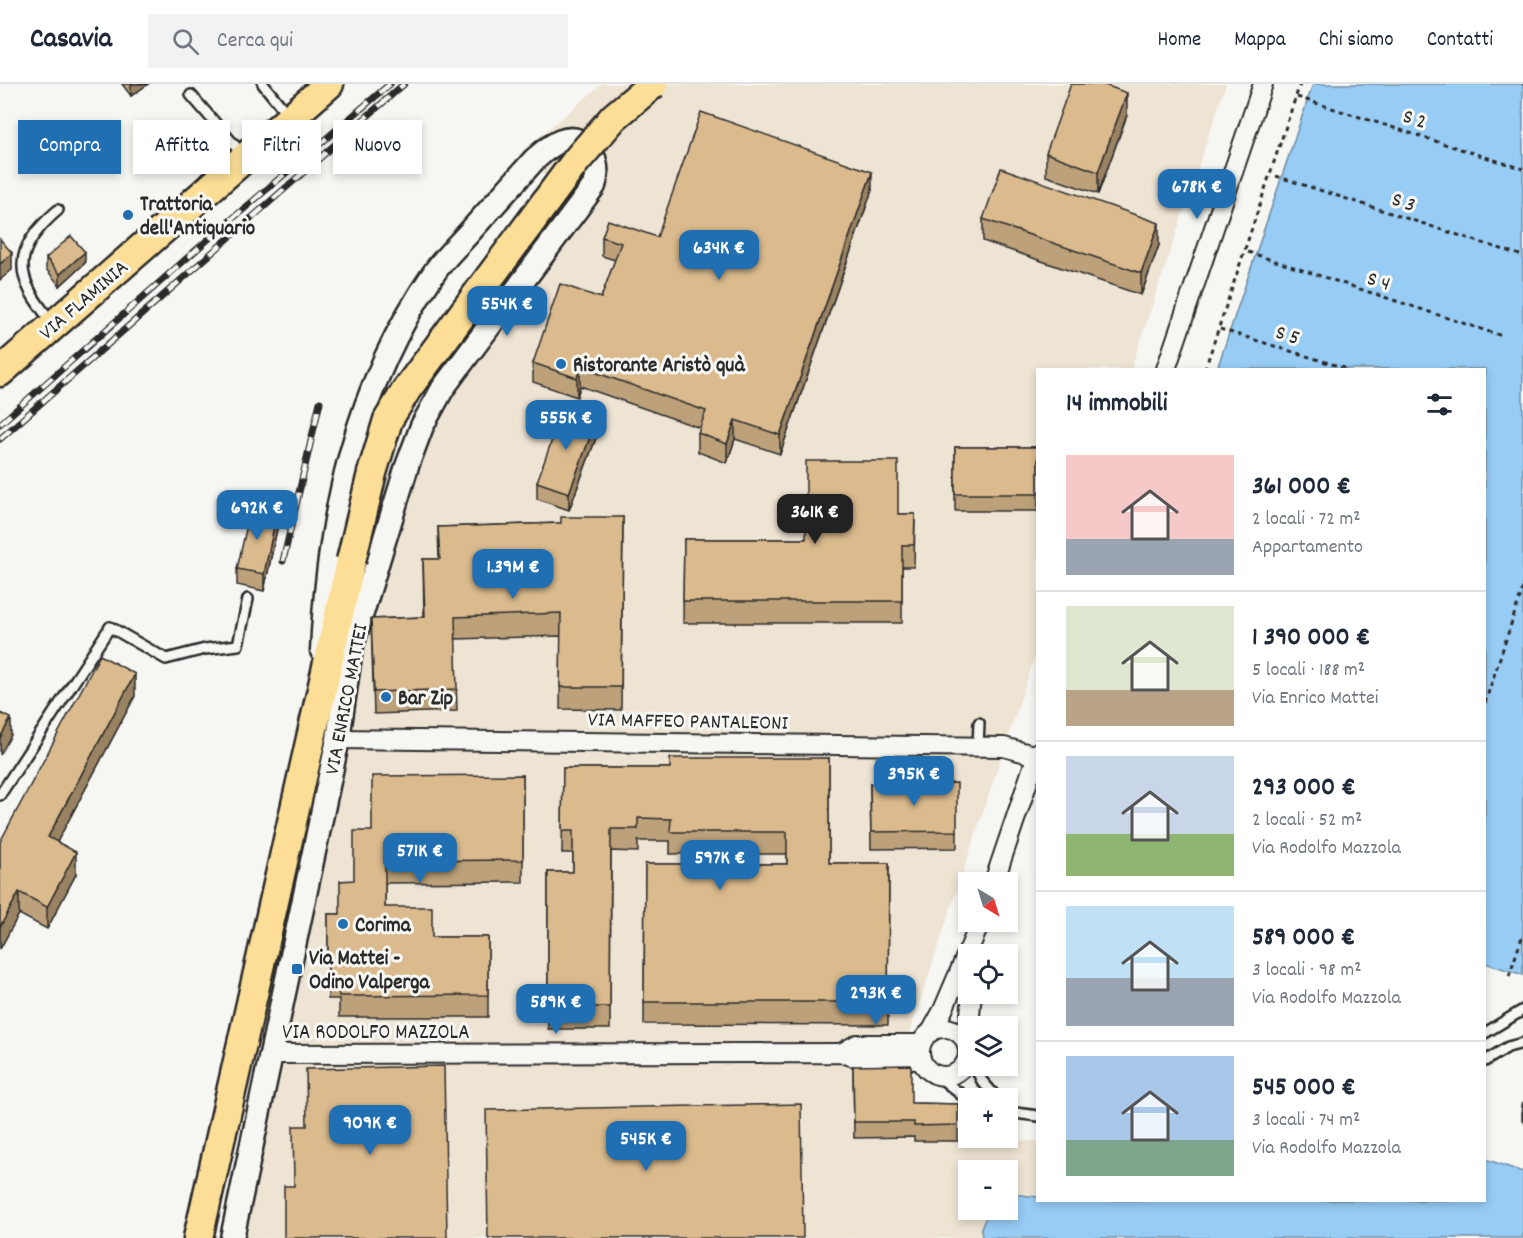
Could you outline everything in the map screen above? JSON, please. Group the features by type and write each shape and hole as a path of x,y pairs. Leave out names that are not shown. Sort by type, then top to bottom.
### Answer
{"main road":[{"name":"VIA FLAMINIA","path":"287,120 329,84"},
{"name":"VIA ENRICO MATTEI","path":"198,1238 351,561 372,473 388,420 407,389 576,160 614,117 653,84"},
{"name":"VIA FLAMINIA","path":"0,372 242,159"},
{"path":"351,561 351,649"}],"street":[{"path":"588,147 664,84"},
{"path":"1166,368 1263,84"},
{"name":"VIA ENRICO MATTEI","path":"232,1238 338,739 351,649 407,466 422,426 443,388 594,186 598,174 593,154 588,147 572,139 550,146 534,160 436,270 400,324 361,418 343,475 328,558 320,696"},
{"name":"VIA MAFFEO PANTALEONI","path":"338,739 978,746 1004,747 1036,754"},
{"path":"997,872 1036,757"},
{"path":"958,1071 938,1075 928,1069 925,1045 943,1010 976,932"},
{"path":"925,1045 948,1028 958,1033"},
{"name":"VIA RODOLFO MAZZOLA","path":"270,1054 841,1053 857,1044 925,1045"}],"lane":[{"path":"263,84 290,117"},
{"path":"191,95 242,153"},
{"path":"54,325 28,291 24,269 29,242 43,223 58,210"},
{"path":"0,795 110,627 166,659 205,649 238,645 248,599"},
{"path":"978,746 979,723"},
{"path":"1486,1032 1523,1010"},
{"path":"1486,1060 1508,1047 1523,1043"},
{"path":"938,1075 958,1092"},
{"path":"980,1076 989,1088"},
{"path":"1018,1112 1036,1116"}],"path":[{"path":"1205,368 1300,84"},
{"name":"S 2","path":"1297,97 1523,169"},
{"name":"S 3","path":"1276,176 1523,256"},
{"name":"S 4","path":"1248,252 1502,336"},
{"name":"S 5","path":"1220,328 1345,368"},
{"path":"1486,700 1523,588"},
{"path":"1509,976 1523,934"}],"shaded area":[{"path":"602,84 1226,84 1131,368 1036,368 1036,653 963,872 958,872 958,887 910,1031 900,1037 914,1119 914,1141 958,1141 958,1148 1018,1148 1018,1141 1036,1141 1036,1197 1018,1195 1018,1160 958,1160 958,1220 985,1220 981,1228 982,1238 246,1238 366,640 422,451 470,367 588,208 519,154"}],"water":[{"path":"1313,84 1523,84 1523,975 1486,963 1486,368 1217,368"},
{"path":"1486,1159 1523,1172 1523,1238 982,1238 981,1228 985,1220 1018,1220 1018,1195 1036,1197 1036,1202 1486,1202"}],"building":[{"path":"1071,84 1102,84 1127,93 1098,172 1046,153"},
{"path":"701,112 872,172 780,435 735,420 727,444 698,433 706,411 580,367 577,378 533,363 560,284 601,298 621,243 602,237 608,220 657,237"},
{"path":"1001,168 1159,223 1141,273 983,219"},
{"path":"71,236 85,252 60,274 46,258"},
{"path":"0,239 12,253 0,264"},
{"path":"563,409 596,421 569,493 537,482"},
{"path":"955,447 1036,447 1036,494 955,494"},
{"path":"806,461 898,461 898,514 915,514 914,545 902,545 902,601 683,601 684,539 806,539"},
{"path":"251,507 277,512 264,574 237,569"},
{"path":"561,517 623,517 621,687 560,687 561,613 455,617 457,689 374,692 371,619 425,617 423,559 440,559 438,527 561,523"},
{"path":"100,655 135,674 48,837 76,852 47,907 19,892 0,927 0,842"},
{"path":"0,713 11,718 0,738"},
{"path":"670,758 829,758 829,863 889,863 888,1002 644,1002 645,864 787,864 787,832 670,832 671,819 638,818 638,829 611,829 610,1007 548,1007 548,872 573,872 573,831 562,831 563,768 670,768"},
{"path":"523,775 523,860 385,861 385,907 432,907 432,937 488,937 488,995 339,996 339,978 328,978 328,914 340,914 340,881 354,880 354,831 372,831 372,776"},
{"path":"957,783 957,831 871,832 870,784"},
{"path":"911,1065 911,1103 958,1104 958,1125 914,1126 914,1122 854,1122 853,1066"},
{"path":"444,1066 447,1238 284,1238 284,1186 294,1186 293,1126 307,1126 306,1069"},
{"path":"801,1104 803,1238 488,1238 486,1110"}],"railway":[{"path":"0,424 204,243 390,84"},
{"path":"0,439 404,84"},
{"path":"283,561 320,402"}],"place":[{"name":"Trattoria dell'Antiquario","path":"128,215"},
{"name":"Ristorante Aristò quà","path":"561,364"},
{"name":"Bar Zip","path":"386,697"},
{"name":"Corima","path":"343,924"},
{"name":"Via Mattei - Odino Valperga","path":"297,969"}]}
